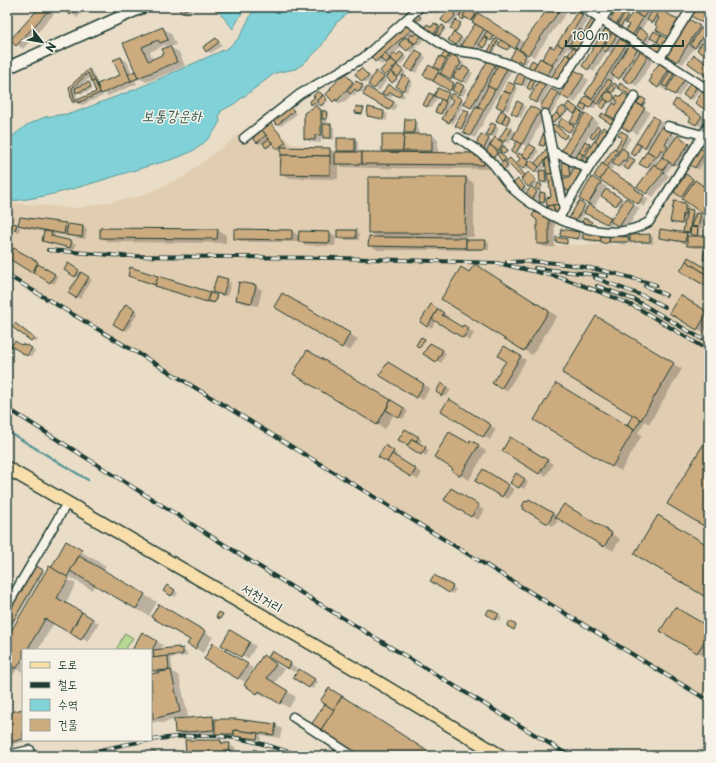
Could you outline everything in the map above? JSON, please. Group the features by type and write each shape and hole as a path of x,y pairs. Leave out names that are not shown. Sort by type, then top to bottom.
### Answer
{"main road":[{"name":"서천거리","path":"7,468 376,681 501,756"}],"street":[{"path":"7,68 143,7"},
{"path":"244,138 300,94 363,58 420,7"},
{"path":"581,7 709,90"},
{"path":"406,20 450,50 480,54 559,85 610,7"},
{"path":"660,58 692,7"},
{"path":"559,218 588,169 636,96"},
{"path":"545,114 564,210"},
{"path":"458,138 483,154 512,189 529,202 582,228 619,232 637,229 649,222 709,125"},
{"path":"668,126 703,134"},
{"path":"552,151 588,169"},
{"path":"7,606 67,503"},
{"path":"293,717 353,756"},
{"path":"7,755 30,750"}],"shaded area":[{"path":"263,116 291,143 333,151 472,151 486,160 516,196 553,217 554,245 651,244 650,230 646,229 709,133 709,701 7,272 7,217 15,203 75,208 138,197 183,177"}],"green space":[{"path":"125,633 133,638 126,649 117,649"}],"water":[{"path":"215,7 245,7 233,29"},
{"name":"보통강운하","path":"255,7 355,7 335,24 320,48 303,64 295,69 275,73 234,104 221,111 219,116 220,121 214,132 197,148 175,158 78,188 45,196 12,201 7,215 7,144 15,134 27,125 45,117 73,113 136,89 228,48 239,38"}],"building":[{"path":"40,7 46,7 49,10 16,46 10,40"},
{"path":"63,7 79,7 70,15"},
{"path":"178,7 190,7 181,12"},
{"path":"426,7 436,7 431,13"},
{"path":"450,7 457,9 454,14 455,16 447,24 441,20"},
{"path":"464,7 468,9 463,20 459,17"},
{"path":"477,7 473,13 467,8"},
{"path":"549,7 562,7 528,55 519,49"},
{"path":"612,7 618,8 613,17 608,13"},
{"path":"627,7 624,12 618,8"},
{"path":"638,7 650,7 643,18 637,14 639,12 636,10"},
{"path":"654,7 661,7 652,23 647,20"},
{"path":"697,7 709,7 709,14 703,23 691,16"},
{"path":"618,8 624,12 615,26 609,22"},
{"path":"468,9 476,14 471,21 463,16"},
{"path":"660,9 678,20 668,37 656,30 658,27 655,25 659,18 656,16"},
{"path":"577,12 583,15 563,47 557,44"},
{"path":"633,12 643,18 632,36 625,31 629,25 625,23"},
{"path":"417,13 421,17 416,21 413,17"},
{"path":"478,13 520,40 515,49 472,22"},
{"path":"625,14 628,16 619,29 616,27"},
{"path":"592,19 596,22 588,35 584,32"},
{"path":"689,19 700,26 677,62 666,55"},
{"path":"456,20 461,23 455,32 450,28"},
{"path":"434,23 439,26 433,36 424,29 427,24 432,27"},
{"path":"405,24 411,30 375,62 370,56"},
{"path":"475,24 484,29 471,51 461,45"},
{"path":"442,25 445,27 437,38 435,36"},
{"path":"163,27 168,40 160,43 158,40 142,47 148,61 164,54 162,49 170,46 177,62 138,78 123,43"},
{"path":"639,28 649,34 643,43 634,38"},
{"path":"701,28 706,31 695,48 690,45"},
{"path":"580,29 588,35 578,51 569,45"},
{"path":"605,29 611,32 588,70 582,66"},
{"path":"418,31 422,35 415,44 408,38 411,34 413,36"},
{"path":"487,31 494,36 491,41 484,36"},
{"path":"654,31 661,35 657,42 650,38"},
{"path":"454,32 461,37 456,45 448,40"},
{"path":"613,32 617,35 606,52 602,49"},
{"path":"661,35 668,39 663,46 657,42"},
{"path":"405,37 414,44 407,51 399,44"},
{"path":"483,37 488,40 484,48 479,45"},
{"path":"216,38 219,42 206,52 203,47"},
{"path":"495,39 498,40 490,55 487,53"},
{"path":"620,39 627,43 592,99 585,94"},
{"path":"501,40 510,46 507,50 498,45"},
{"path":"630,43 638,48 619,79 611,74"},
{"path":"655,43 662,47 659,54 651,49"},
{"path":"702,43 709,48 705,56 697,50"},
{"path":"557,44 563,47 552,65 542,59 550,46 554,48"},
{"path":"573,47 578,51 573,58 568,55"},
{"path":"516,48 526,55 522,63 518,60 516,64 509,60"},
{"path":"416,50 423,54 412,72 405,67"},
{"path":"446,50 450,53 446,60 441,57"},
{"path":"641,50 649,55 631,84 623,79"},
{"path":"400,52 404,55 397,64 390,58 394,53 397,55"},
{"path":"385,53 390,59 385,63 380,58"},
{"path":"452,54 460,60 459,62 461,63 458,68 456,67 451,79 440,73"},
{"path":"566,54 573,58 558,82 551,78"},
{"path":"694,55 709,65 709,72 706,76 688,63"},
{"path":"440,56 446,60 440,70 434,67"},
{"path":"121,57 131,81 101,94 97,84 120,75 113,60"},
{"path":"540,58 553,66 546,77 532,71"},
{"path":"391,59 397,64 385,76 380,71"},
{"path":"488,60 496,64 471,108 463,104"},
{"path":"532,60 537,63 532,70 528,67"},
{"path":"660,62 670,67 658,88 649,82 652,77 650,76"},
{"path":"499,63 508,67 496,90 487,86"},
{"path":"396,65 403,70 398,77 392,72"},
{"path":"429,65 439,71 433,81 423,75"},
{"path":"463,66 470,70 462,82 453,77 458,69 460,71"},
{"path":"361,68 369,76 362,82 355,74"},
{"path":"89,69 95,81 92,82 88,73 72,88 75,102 72,102 69,87"},
{"path":"574,70 584,75 569,100 560,95"},
{"path":"135,71 138,78 131,81 128,74"},
{"path":"376,71 384,77 374,89 368,85"},
{"path":"670,71 674,73 666,87 662,85"},
{"path":"392,72 397,78 392,83 386,77"},
{"path":"519,72 526,74 522,85 514,83"},
{"path":"677,72 686,77 675,95 666,90"},
{"path":"438,73 454,83 450,91 433,81"},
{"path":"345,74 353,82 337,101 336,99 333,102 326,94 331,89 330,88"},
{"path":"403,75 410,79 403,91 396,86"},
{"path":"532,76 536,78 531,90 527,88"},
{"path":"608,79 612,82 598,104 594,102"},
{"path":"539,80 546,84 536,103 529,99"},
{"path":"95,81 100,93 78,103 77,100 96,92 92,82"},
{"path":"356,81 363,85 359,92 355,89 350,94 347,91"},
{"path":"691,81 698,85 689,99 683,95"},
{"path":"89,82 91,87 76,93 75,88"},
{"path":"457,82 464,86 459,95 452,90"},
{"path":"508,82 515,85 511,94 504,91"},
{"path":"614,83 617,85 612,93 608,91"},
{"path":"620,83 632,91 630,95 618,88"},
{"path":"388,84 402,92 399,97 390,92 387,96 382,94"},
{"path":"488,86 495,90 484,110 478,106"},
{"path":"367,87 394,102 389,110 363,95"},
{"path":"438,88 449,93 445,101 434,96"},
{"path":"551,89 559,93 548,112 540,107"},
{"path":"704,89 709,92 709,105 706,110 695,103"},
{"path":"318,91 323,95 311,105 310,101 315,97 313,96"},
{"path":"503,91 511,94 503,110 496,106"},
{"path":"607,92 611,92 613,93 613,101 607,102 604,99 604,95"},
{"path":"429,93 434,95 427,107 423,105"},
{"path":"452,93 462,99 449,123 442,119 453,100 449,98"},
{"path":"623,93 632,98 620,115 618,114 615,119 606,114 613,103 616,105 618,101 615,99 617,95 621,97"},
{"path":"323,95 327,99 321,106 317,102"},
{"path":"586,96 594,101 590,108 581,103"},
{"path":"641,97 646,100 642,106 637,103"},
{"path":"441,99 446,102 441,114 435,112"},
{"path":"604,99 608,101 603,109 599,106"},
{"path":"676,99 702,116 696,125 689,121 691,118 672,106"},
{"path":"517,101 523,104 517,116 511,113"},
{"path":"569,102 578,109 574,114 565,107"},
{"path":"582,103 587,106 584,111 579,108"},
{"path":"632,103 635,105 636,103 645,108 630,132 622,127 627,118 625,116"},
{"path":"317,105 321,111 321,135 315,135 315,140 304,139 304,113"},
{"path":"290,106 294,111 277,125 273,120"},
{"path":"356,106 364,108 362,114 355,113"},
{"path":"476,106 484,110 470,136 463,132"},
{"path":"530,106 540,111 522,144 512,139"},
{"path":"563,106 567,111 560,117 556,112"},
{"path":"368,107 384,111 383,119 367,116"},
{"path":"464,109 469,112 461,129 455,126"},
{"path":"501,110 506,113 502,123 496,121"},
{"path":"578,110 583,113 575,125 570,122"},
{"path":"322,111 326,111 327,119 322,119"},
{"path":"557,113 560,117 552,123 549,119"},
{"path":"585,113 593,118 568,156 561,151"},
{"path":"602,113 614,120 611,124 600,117"},
{"path":"506,114 510,117 506,125 502,123"},
{"path":"653,116 659,120 645,148 636,143"},
{"path":"562,118 574,126 569,132 557,125"},
{"path":"405,119 415,119 414,133 404,133"},
{"path":"271,123 286,142 277,149 262,130"},
{"path":"491,123 496,125 491,136 486,134"},
{"path":"323,124 331,124 331,138 323,138"},
{"path":"554,124 567,135 564,139 550,128"},
{"path":"507,126 512,129 504,142 499,139"},
{"path":"597,126 600,128 593,139 590,137"},
{"path":"662,126 672,132 665,144 668,146 664,151 661,149 657,157 647,151"},
{"path":"603,127 610,132 602,146 595,141"},
{"path":"262,130 266,135 257,143 253,138"},
{"path":"621,131 628,135 618,151 615,149 622,138 618,135"},
{"path":"382,134 404,134 403,151 382,151"},
{"path":"404,134 432,134 432,151 403,151"},
{"path":"481,134 489,138 483,151 475,146"},
{"path":"543,134 547,136 544,146 539,145"},
{"path":"678,135 689,144 673,165 662,157"},
{"path":"495,137 503,143 498,151 490,145"},
{"path":"337,138 355,138 355,151 337,151"},
{"path":"269,139 272,143 266,148 263,143"},
{"path":"517,141 521,144 515,154 511,152"},
{"path":"585,141 590,144 583,155 579,152"},
{"path":"594,141 601,145 592,160 585,156"},
{"path":"636,143 641,145 635,156 630,153"},
{"path":"529,144 536,148 529,159 522,155"},
{"path":"490,145 498,151 494,157 486,151"},
{"path":"503,146 508,150 504,154 500,151"},
{"path":"281,147 330,148 330,156 281,155"},
{"path":"547,148 552,152 539,167 535,163"},
{"path":"614,148 618,151 607,167 603,164"},
{"path":"622,148 628,152 626,154 628,156 618,167 612,163"},
{"path":"700,148 705,151 695,168 690,165"},
{"path":"647,151 655,156 647,168 639,164"},
{"path":"335,152 362,152 362,164 335,164"},
{"path":"362,152 475,153 475,156 480,156 480,160 484,160 484,165 362,164"},
{"path":"500,152 506,159 502,162 497,154"},
{"path":"579,152 583,155 578,162 574,160"},
{"path":"519,153 529,161 523,169 516,164 520,159 517,156"},
{"path":"281,155 330,156 330,175 280,174"},
{"path":"552,156 555,173 547,174 545,161"},
{"path":"585,156 588,158 584,165 580,163"},
{"path":"630,157 635,160 628,170 624,167"},
{"path":"662,157 669,162 662,171 655,165"},
{"path":"510,158 525,175 522,178 506,161"},
{"path":"531,160 539,167 535,172 527,165"},
{"path":"504,161 508,166 502,171 498,166"},
{"path":"562,162 568,162 570,176 563,176"},
{"path":"602,163 608,168 600,180 594,176"},
{"path":"654,164 664,172 646,194 637,187"},
{"path":"574,167 583,172 572,193 563,188 563,178 569,178"},
{"path":"607,169 636,187 635,189 644,195 638,204 600,180"},
{"path":"545,170 546,182 540,182 539,171"},
{"path":"529,172 536,180 528,187 521,179"},
{"path":"555,173 556,180 548,181 547,174"},
{"path":"686,174 693,179 681,197 674,192"},
{"path":"368,177 466,177 465,233 368,233"},
{"path":"592,177 601,183 588,204 579,199"},
{"path":"518,179 525,187 519,192 512,184"},
{"path":"557,180 560,204 547,206 546,198 551,197 549,181"},
{"path":"695,180 709,190 709,218 682,199"},
{"path":"539,183 542,185 539,191 535,188"},
{"path":"531,186 537,192 532,200 525,196"},
{"path":"606,189 621,198 616,206 601,196"},
{"path":"540,192 545,193 544,203 539,202"},
{"path":"626,198 634,204 619,227 610,221"},
{"path":"579,201 585,205 575,221 569,218"},
{"path":"674,201 685,203 685,215 683,214 682,224 670,222"},
{"path":"560,204 562,212 555,213 553,205"},
{"path":"589,204 611,218 607,224 584,213"},
{"path":"553,205 555,213 548,209 547,206"},
{"path":"687,209 693,210 689,233 683,232"},
{"path":"537,210 549,216 549,244 537,244 537,220 532,215"},
{"path":"696,213 701,214 698,227 691,226"},
{"path":"20,217 66,223 64,234 18,225"},
{"path":"584,218 592,222 589,227 581,223"},
{"path":"7,222 17,224 15,230 7,228"},
{"path":"68,224 83,226 82,237 66,235"},
{"path":"691,227 698,228 697,236 690,234"},
{"path":"100,228 218,229 217,239 100,238"},
{"path":"234,229 292,230 292,240 234,239"},
{"path":"561,229 579,232 578,239 560,236"},
{"path":"660,229 687,233 685,242 659,238"},
{"path":"337,230 356,230 356,238 337,238"},
{"path":"44,231 52,232 51,236 72,241 70,248 42,241"},
{"path":"299,231 330,232 330,243 298,242"},
{"path":"583,232 599,234 602,236 601,241 583,239"},
{"path":"650,234 650,242 630,242 630,235"},
{"path":"603,235 607,235 609,239 607,243 603,243 601,241 601,237"},
{"path":"610,236 629,237 628,242 609,242"},
{"path":"687,236 709,236 709,246 687,246"},
{"path":"369,237 466,238 466,248 368,246"},
{"path":"556,237 567,239 567,244 556,242"},
{"path":"466,240 486,240 485,249 466,249"},
{"path":"14,248 38,262 32,273 8,258"},
{"path":"704,251 709,251 709,260 703,260"},
{"path":"688,257 709,270 709,276 686,261"},
{"path":"686,261 709,276 709,288 680,271"},
{"path":"68,263 79,270 75,277 64,270"},
{"path":"38,264 55,274 50,283 33,272"},
{"path":"475,264 549,311 524,351 441,299 461,267 469,272"},
{"path":"130,267 158,276 156,285 128,276"},
{"path":"81,272 89,277 76,298 68,293"},
{"path":"158,276 210,292 207,302 155,286"},
{"path":"217,276 228,279 223,295 212,292"},
{"path":"239,282 256,285 252,303 236,300"},
{"path":"210,293 217,295 214,303 207,301"},
{"path":"282,293 350,333 342,348 274,307"},
{"path":"680,295 708,312 697,330 669,313"},
{"path":"126,304 135,310 123,330 113,324"},
{"path":"431,304 438,309 427,327 420,322"},
{"path":"438,309 444,313 442,315 462,327 463,325 469,328 463,338 432,319"},
{"path":"596,316 674,363 641,420 562,373"},
{"path":"15,323 34,338 31,341 12,327"},
{"path":"421,337 425,339 419,348 416,345"},
{"path":"15,341 21,345 27,345 32,348 27,356 11,346"},
{"path":"430,343 443,350 436,362 423,354"},
{"path":"504,346 521,356 501,389 492,383 506,361 498,356"},
{"path":"307,350 391,400 377,425 293,374"},
{"path":"388,362 424,384 416,398 379,375"},
{"path":"441,383 447,387 442,396 436,392"},
{"path":"556,383 634,430 612,467 534,420"},
{"path":"449,399 491,425 483,437 441,411"},
{"path":"391,400 404,408 399,418 386,410"},
{"path":"633,415 641,420 634,430 627,425"},
{"path":"405,429 419,437 416,441 412,439 408,445 398,440"},
{"path":"449,432 469,443 470,440 479,445 460,476 452,471 453,469 434,457"},
{"path":"709,435 709,529 667,504"},
{"path":"510,437 548,460 539,474 502,451"},
{"path":"412,439 426,447 421,455 407,446"},
{"path":"385,445 394,451 387,462 378,457"},
{"path":"392,454 416,469 411,477 387,462"},
{"path":"483,469 509,485 502,497 475,481"},
{"path":"516,473 525,479 519,488 510,483"},
{"path":"451,488 479,505 471,517 444,500"},
{"path":"529,499 553,513 549,523 546,523 523,509 524,507 522,506 525,501 527,502"},
{"path":"564,504 612,533 604,547 555,517"},
{"path":"658,515 709,546 709,599 634,554"},
{"path":"66,541 82,550 67,577 51,568"},
{"path":"79,556 145,594 136,609 70,571"},
{"path":"35,565 43,570 7,631 7,612"},
{"path":"49,566 69,578 57,598 82,612 70,633 45,619 28,649 22,649 22,660 16,669 7,664 7,638"},
{"path":"434,575 453,586 449,593 430,581"},
{"path":"167,585 175,590 171,596 163,591"},
{"path":"159,604 205,631 195,649 187,644 190,640 151,617"},
{"path":"675,607 709,627 709,634 697,653 660,631"},
{"path":"489,609 499,614 495,620 486,614"},
{"path":"82,612 93,619 81,640 70,633"},
{"path":"219,612 223,614 220,619 216,617"},
{"path":"510,621 516,625 514,630 507,626"},
{"path":"230,630 250,642 241,657 221,645"},
{"path":"142,632 157,641 152,650 133,649"},
{"path":"213,643 248,664 238,679 204,659"},
{"path":"179,647 179,649 183,648 183,654 154,658 153,650"},
{"path":"272,651 291,663 288,669 268,657"},
{"path":"263,655 276,664 267,678 288,691 280,704 259,691 257,694 244,685"},
{"path":"168,656 169,670 152,671 152,658"},
{"path":"7,664 13,667 7,676"},
{"path":"299,669 315,679 309,688 293,678"},
{"path":"171,670 180,712 153,719 152,674"},
{"path":"329,688 342,696 334,710 320,701"},
{"path":"342,696 435,756 359,756 320,731"},
{"path":"325,704 334,710 320,731 311,725"},
{"path":"22,709 22,739 7,743 7,713"},
{"path":"213,716 214,730 175,733 174,719"},
{"path":"215,719 235,719 276,724 274,735 234,730 234,734 215,734"},
{"path":"234,730 258,733 257,739 234,736"},
{"path":"185,740 221,740 221,743 230,743 229,756 186,755"},
{"path":"335,748 348,756 330,756"},
{"path":"255,749 261,753 259,756 250,756"},
{"path":"153,751 161,756 149,756"}],"waterway":[{"path":"7,431 88,480"}],"railway":[{"path":"48,250 123,256 339,258 497,263 559,277 603,293 638,308 701,346"},
{"path":"507,262 546,262 565,264 601,270 656,285"},
{"path":"535,268 607,276"},
{"path":"7,275 176,376 709,701"},
{"path":"595,278 646,297 665,307"},
{"path":"597,286 635,300 702,339"},
{"path":"645,286 666,295"},
{"path":"7,408 295,589 570,756"},
{"path":"152,740 197,736 237,738 270,746 301,756"},
{"path":"75,756 144,741"}]}
